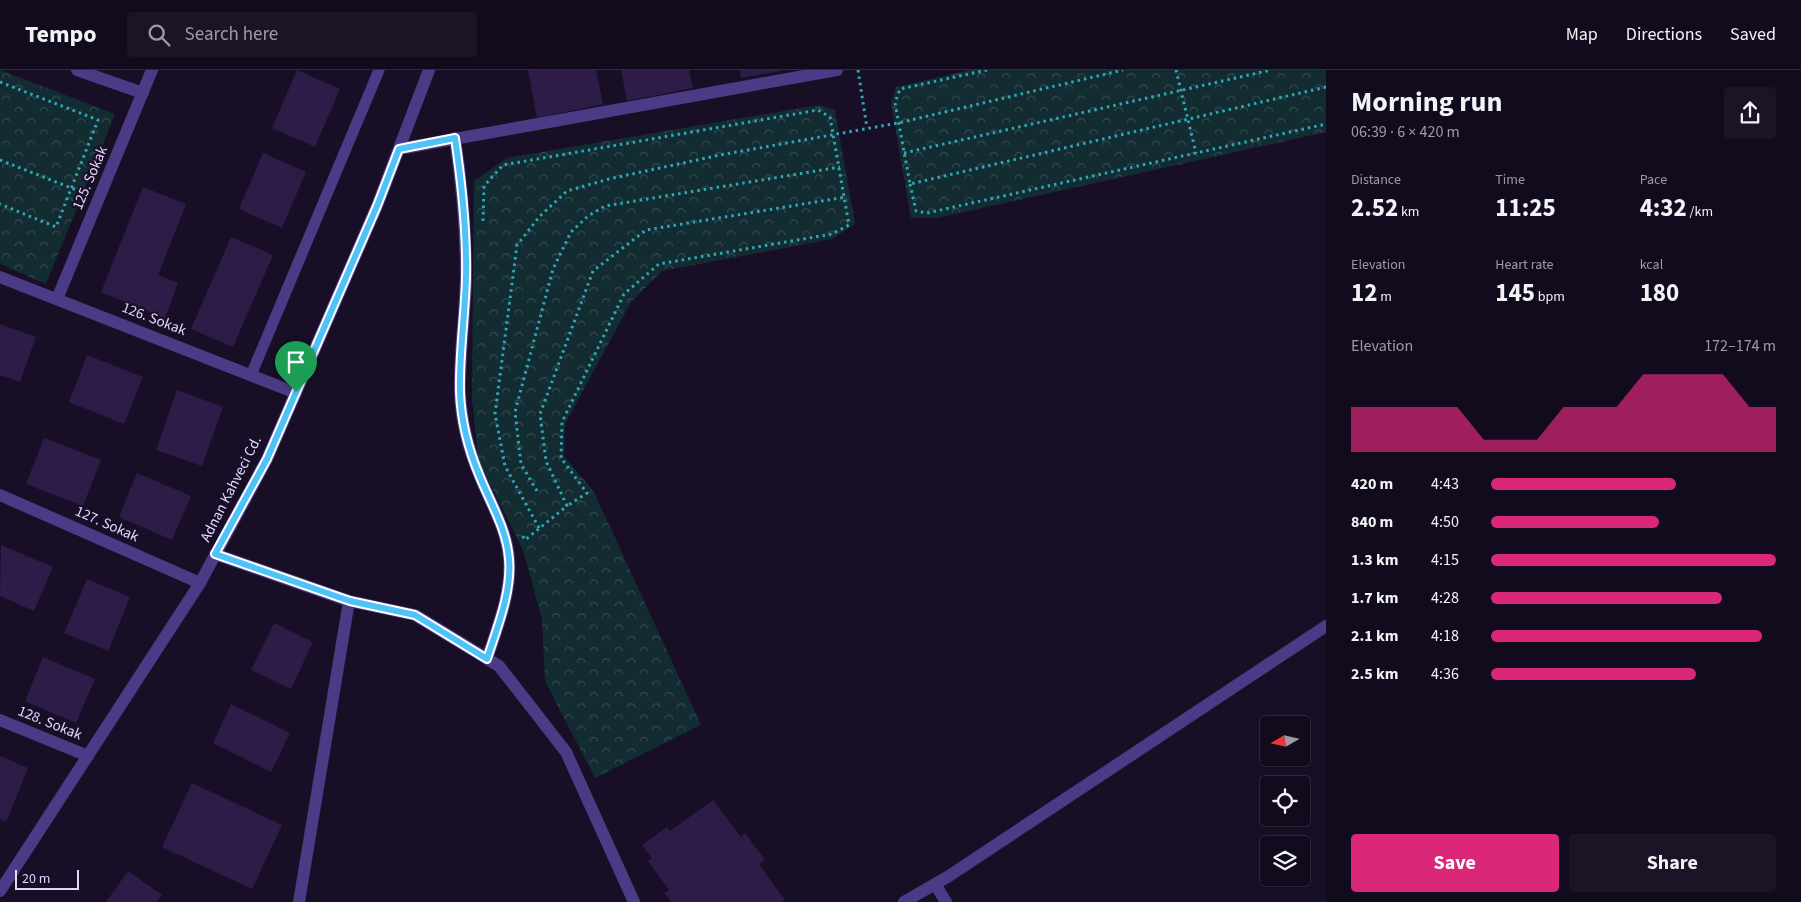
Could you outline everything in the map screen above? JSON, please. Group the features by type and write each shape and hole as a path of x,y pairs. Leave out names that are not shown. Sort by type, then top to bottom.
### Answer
{"street":[{"path":"77,70 143,93"},
{"name":"125. Sokak","path":"57,299 152,70"},
{"name":"Adnan Kahveci Cd.","path":"0,891 200,583 267,459 377,206 429,70"},
{"path":"399,149 837,70"},
{"path":"455,138 465,219 466,279 460,392 462,413 472,454 504,533 509,559 509,570 500,619 487,659"},
{"name":"126. Sokak","path":"0,277 296,392"},
{"name":"127. Sokak","path":"0,495 200,583"},
{"path":"215,554 350,601 415,615 499,666 566,752 634,902"},
{"path":"299,902 350,601"},
{"path":"904,902 935,884 1326,626"},
{"name":"128. Sokak","path":"0,720 88,756"},
{"path":"935,884 946,902"}],"lane":[{"path":"251,375 379,70"}],"path":[{"path":"858,70 867,128"},
{"path":"987,70 900,89 895,103 916,211 927,213 1326,124"},
{"path":"539,528 505,466 495,414 518,245 540,216 567,191 609,179 898,122 1123,70"},
{"path":"1176,70 1196,153"},
{"path":"904,153 1271,70"},
{"path":"0,82 98,120 56,227 0,204"},
{"path":"910,184 1326,87"},
{"path":"482,225 484,186 503,165 818,110 830,117 846,197 848,224 832,234 659,264 624,294 562,422 561,458 586,493 525,540 521,532"},
{"path":"0,160 99,199"},
{"path":"537,491 521,464 514,412 553,268 571,232 588,216 605,206 840,167"},
{"path":"567,506 546,461 540,414 593,271 646,230 846,197"}],"green space":[{"path":"0,70 115,114 46,284 0,264"},
{"path":"970,70 1326,70 1326,132 937,218 911,218 891,103 896,87"},
{"path":"819,105 835,110 855,224 832,239 662,271 631,302 565,424 564,456 594,492 701,725 595,778 545,681 542,619 523,550 478,460 472,397 474,181 507,158"}],"building":[{"path":"297,70 340,89 315,147 272,128"},
{"path":"528,70 596,70 603,104 537,118"},
{"path":"621,70 689,70 693,88 627,101"},
{"path":"740,70 781,70 781,71 741,78"},
{"path":"263,153 306,172 282,228 239,209"},
{"path":"143,187 186,204 158,275 178,283 165,318 101,292"},
{"path":"231,237 273,255 233,347 191,329"},
{"path":"0,324 36,337 20,382 0,375"},
{"path":"87,355 143,377 124,424 69,402"},
{"path":"177,390 223,407 202,466 156,450"},
{"path":"44,438 101,460 83,506 26,484"},
{"path":"137,473 191,496 172,540 119,517"},
{"path":"1,545 53,567 34,611 0,596"},
{"path":"87,579 130,597 108,651 64,633"},
{"path":"274,623 313,642 291,689 251,670"},
{"path":"43,657 95,679 76,723 25,701"},
{"path":"231,704 290,733 271,772 213,743"},
{"path":"0,756 28,768 6,822 0,819"},
{"path":"192,783 282,825 252,889 162,847"},
{"path":"713,800 741,837 745,833 765,860 759,864 785,900 782,902 671,902 664,893 669,890 648,861 652,858 642,845 667,827 670,831"},
{"path":"128,871 162,895 157,902 106,902"}],"route":[{"path":"455,138 465,219 466,279 460,392 462,413 466,433 479,474 504,533 509,559 509,570 500,619 487,659 415,615 350,601 215,554 267,459 296,392 377,206 399,149 455,138"}]}
